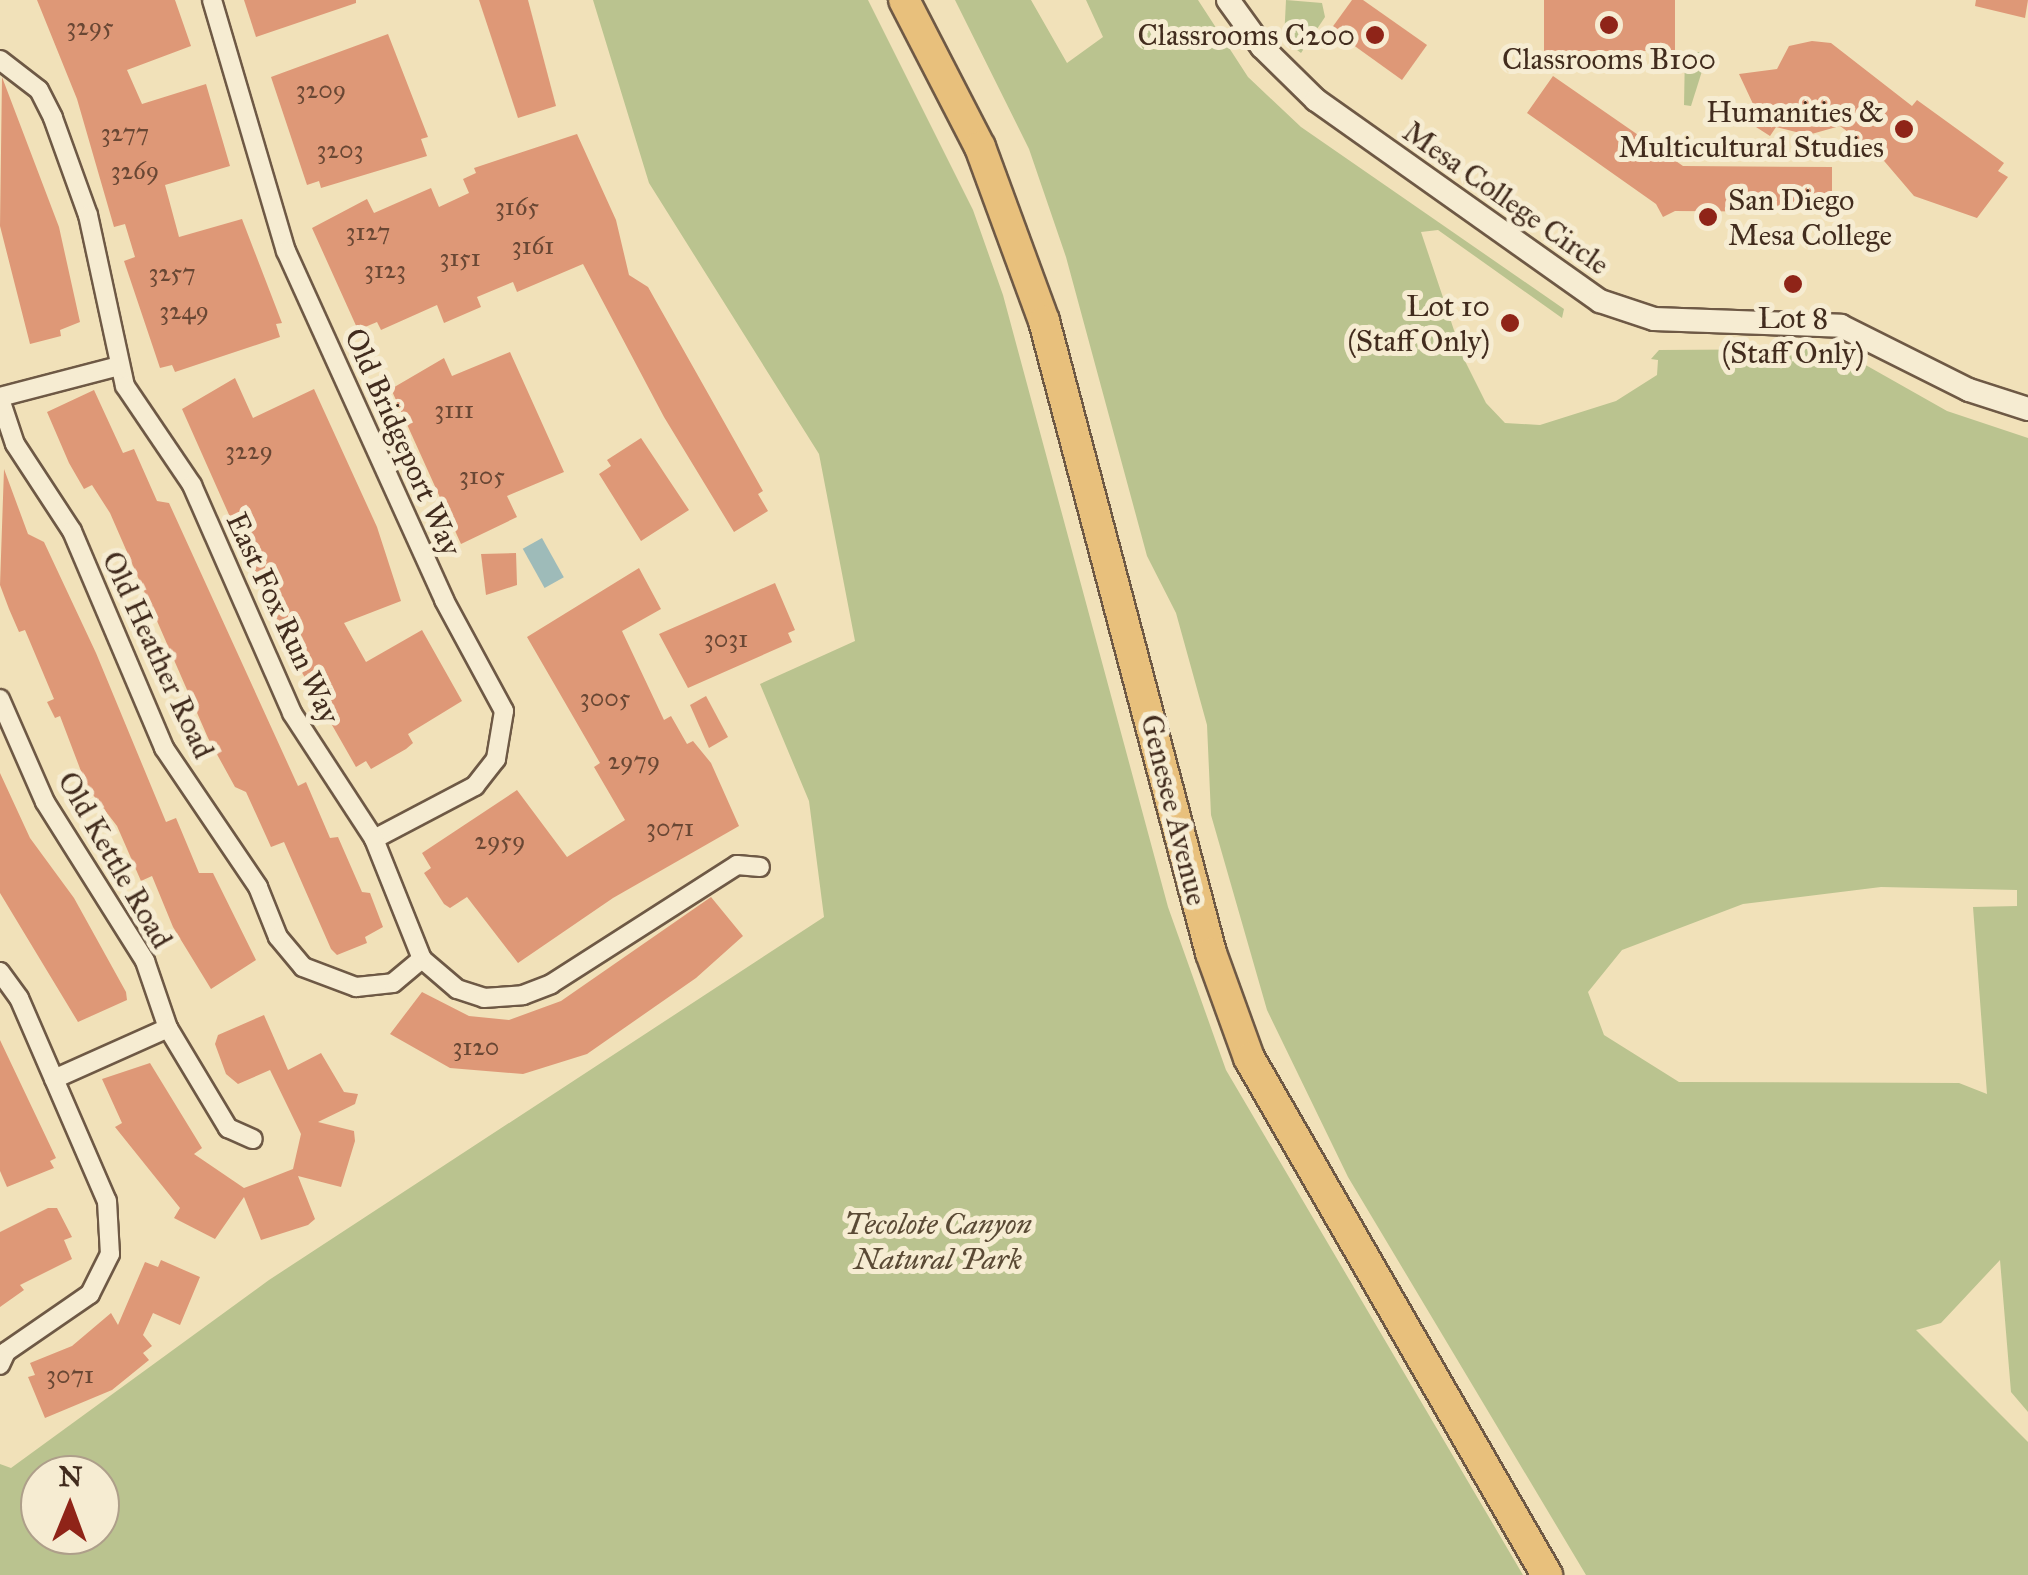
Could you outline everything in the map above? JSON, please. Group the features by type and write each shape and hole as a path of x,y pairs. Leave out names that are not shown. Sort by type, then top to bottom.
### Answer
{"main road":[{"name":"Genesee Avenue","path":"904,0 980,147 1044,320 1211,953 1249,1058 1547,1575"}],"street":[{"name":"Old Bridgeport Way","path":"212,0 286,251 444,600 504,711 496,759 475,786 374,839"},
{"name":"Mesa College Circle","path":"1228,0 1262,47 1316,100 1600,301 1654,319 1841,326 1970,390 2028,409"},
{"name":"East Fox Run Way","path":"0,60 38,90 53,118 88,215 125,386 192,485 292,713 374,839 422,959 457,989 484,998 523,996 736,865 760,867"},
{"path":"0,398 119,366"},
{"name":"Old Heather Road","path":"0,398 15,444 72,531 164,748 258,887 278,937 303,968 356,987 393,983 422,959"},
{"name":"Old Kettle Road","path":"0,699 46,802 145,961 168,1028 228,1128 253,1139"},
{"path":"0,972 54,1080 107,1201 110,1254 90,1294 6,1352 0,1365"},
{"path":"54,1080 168,1028"}],"green space":[{"name":"Tecolote Canyon Natural Park","path":"593,0 868,0 973,210 1003,295 1168,907 1226,1070 1523,1575 0,1575 0,1464 11,1468 20,1461 20,1555 120,1555 120,1455 29,1455 269,1280 824,917 809,801 760,684 855,641 819,454 649,183"},
{"path":"955,0 1031,0 1067,63 1103,37 1086,0 1198,0 1248,77 1301,127 1564,309 1562,318 1438,230 1421,232 1463,357 1486,403 1505,423 1540,425 1616,401 1657,375 1658,360 1651,359 1659,350 1809,349 1855,359 1947,411 2028,438 2028,1412 2011,1392 2000,1260 1941,1323 1916,1330 2028,1442 2028,1575 1586,1575 1348,1177 1267,1010 1211,815 1207,725 1176,613 1147,556 1066,257 1029,149","holes":["1881,887 2017,890 2017,906 1973,907 1987,1094 1959,1083 1679,1082 1604,1035 1588,992 1622,950 1743,904"]},
{"path":"1286,0 1322,3 1325,17 1301,53 1284,40"},
{"path":"1685,52 1708,52 1691,106 1684,105"}],"water":[{"path":"542,538 564,577 545,588 523,549"}],"building":[{"path":"37,0 175,0 191,46 127,70 142,104 206,84 230,166 165,185 179,237 242,219 282,323 276,324 280,337 175,372 172,365 160,368 124,261 135,257 125,224 114,227 77,99"},
{"path":"244,0 356,0 356,3 256,37"},
{"path":"479,0 528,0 556,106 518,118"},
{"name":"Classrooms C200","path":"1352,0 1363,0 1427,45 1402,80 1331,29"},
{"name":"Classrooms B100","path":"1544,0 1675,0 1675,51 1544,51"},
{"path":"1976,0 2028,0 2025,18 1975,6"},
{"path":"388,34 428,137 421,139 427,156 321,188 319,181 307,185 271,77"},
{"name":"Humanities & Multicultural Studies","path":"1812,41 1831,43 1912,106 1917,100 2004,163 1998,171 2008,177 1977,218 1914,196 1879,155 1840,126 1808,135 1776,127 1770,136 1756,127 1761,121 1739,74 1777,69 1789,46"},
{"path":"1553,76 1683,166 1832,167 1832,212 1675,211 1663,217 1656,204 1527,113"},
{"path":"2,77 59,227 80,322 60,330 61,336 30,344 0,226"},
{"path":"577,134 616,220 629,275 648,287 763,491 758,494 768,511 734,532 664,417 583,264 517,292 513,282 477,297 481,307 444,323 437,305 381,330 377,322 358,330 312,228 367,199 374,213 431,188 439,207 469,193 463,179 476,173 474,168"},
{"path":"510,352 564,472 507,496 517,517 461,544 391,389 444,358 452,376"},
{"path":"235,378 253,418 314,389 377,527 401,601 344,623 366,662 422,630 462,701 408,734 413,743 371,769 366,761 356,767 300,669 312,662 293,630 282,634 182,409"},
{"path":"94,390 123,453 134,449 157,501 169,503 298,786 306,782 330,838 338,837 362,892 370,893 383,927 365,937 367,943 337,955 331,949 284,842 271,847 246,792 235,787 208,738 110,513 92,485 84,489 69,463 47,412"},
{"path":"641,438 689,510 641,541 599,474 611,466 607,460"},
{"path":"4,469 28,534 44,542 96,653 166,822 176,818 199,873 213,873 256,960 211,989 173,927 152,876 141,881 117,826 87,787 60,716 55,718 47,702 54,699 25,630 19,632 9,609 0,585"},
{"path":"516,553 517,585 486,595 481,554"},
{"path":"639,568 661,609 622,631 664,720 671,716 687,744 693,741 711,763 739,826 613,898 518,963 467,897 450,908 444,904 424,873 431,868 422,853 517,790 567,857 625,820 594,767 600,763 527,637"},
{"path":"775,583 795,630 788,633 792,642 688,688 659,634"},
{"path":"706,696 728,737 709,748 690,705"},
{"path":"0,773 30,838 74,898 126,992 127,1000 78,1022 0,893"},
{"path":"711,897 743,936 696,978 587,1054 523,1074 450,1068 390,1034 422,992 469,1016 509,1020 561,1001"},
{"path":"264,1015 288,1070 321,1053 344,1092 358,1094 355,1104 318,1122 354,1131 355,1141 341,1187 298,1176 315,1219 308,1225 261,1240 244,1197 215,1239 174,1218 180,1208 115,1127 122,1123 102,1079 150,1063 202,1148 194,1154 244,1188 293,1169 301,1134 270,1070 238,1084 226,1074 215,1044 218,1035"},
{"path":"0,1040 56,1158 50,1161 54,1168 7,1187 0,1171"},
{"path":"48,1208 57,1208 72,1237 64,1240 72,1259 20,1285 24,1290 0,1307 0,1232"},
{"path":"161,1260 200,1277 180,1325 153,1313 143,1335 152,1346 143,1353 149,1360 112,1390 45,1418 28,1377 35,1375 30,1363 72,1346 111,1313 118,1325 145,1262 158,1267"}],"place":[{"name":"Classrooms B100","path":"1609,25"},
{"name":"Classrooms C200","path":"1375,35"},
{"name":"Humanities & Multicultural Studies","path":"1904,129"},
{"name":"San Diego Mesa College","path":"1708,217"},
{"name":"Lot 8 (Staff Only)","path":"1793,284"},
{"name":"Lot 10 (Staff Only)","path":"1510,323"}]}
